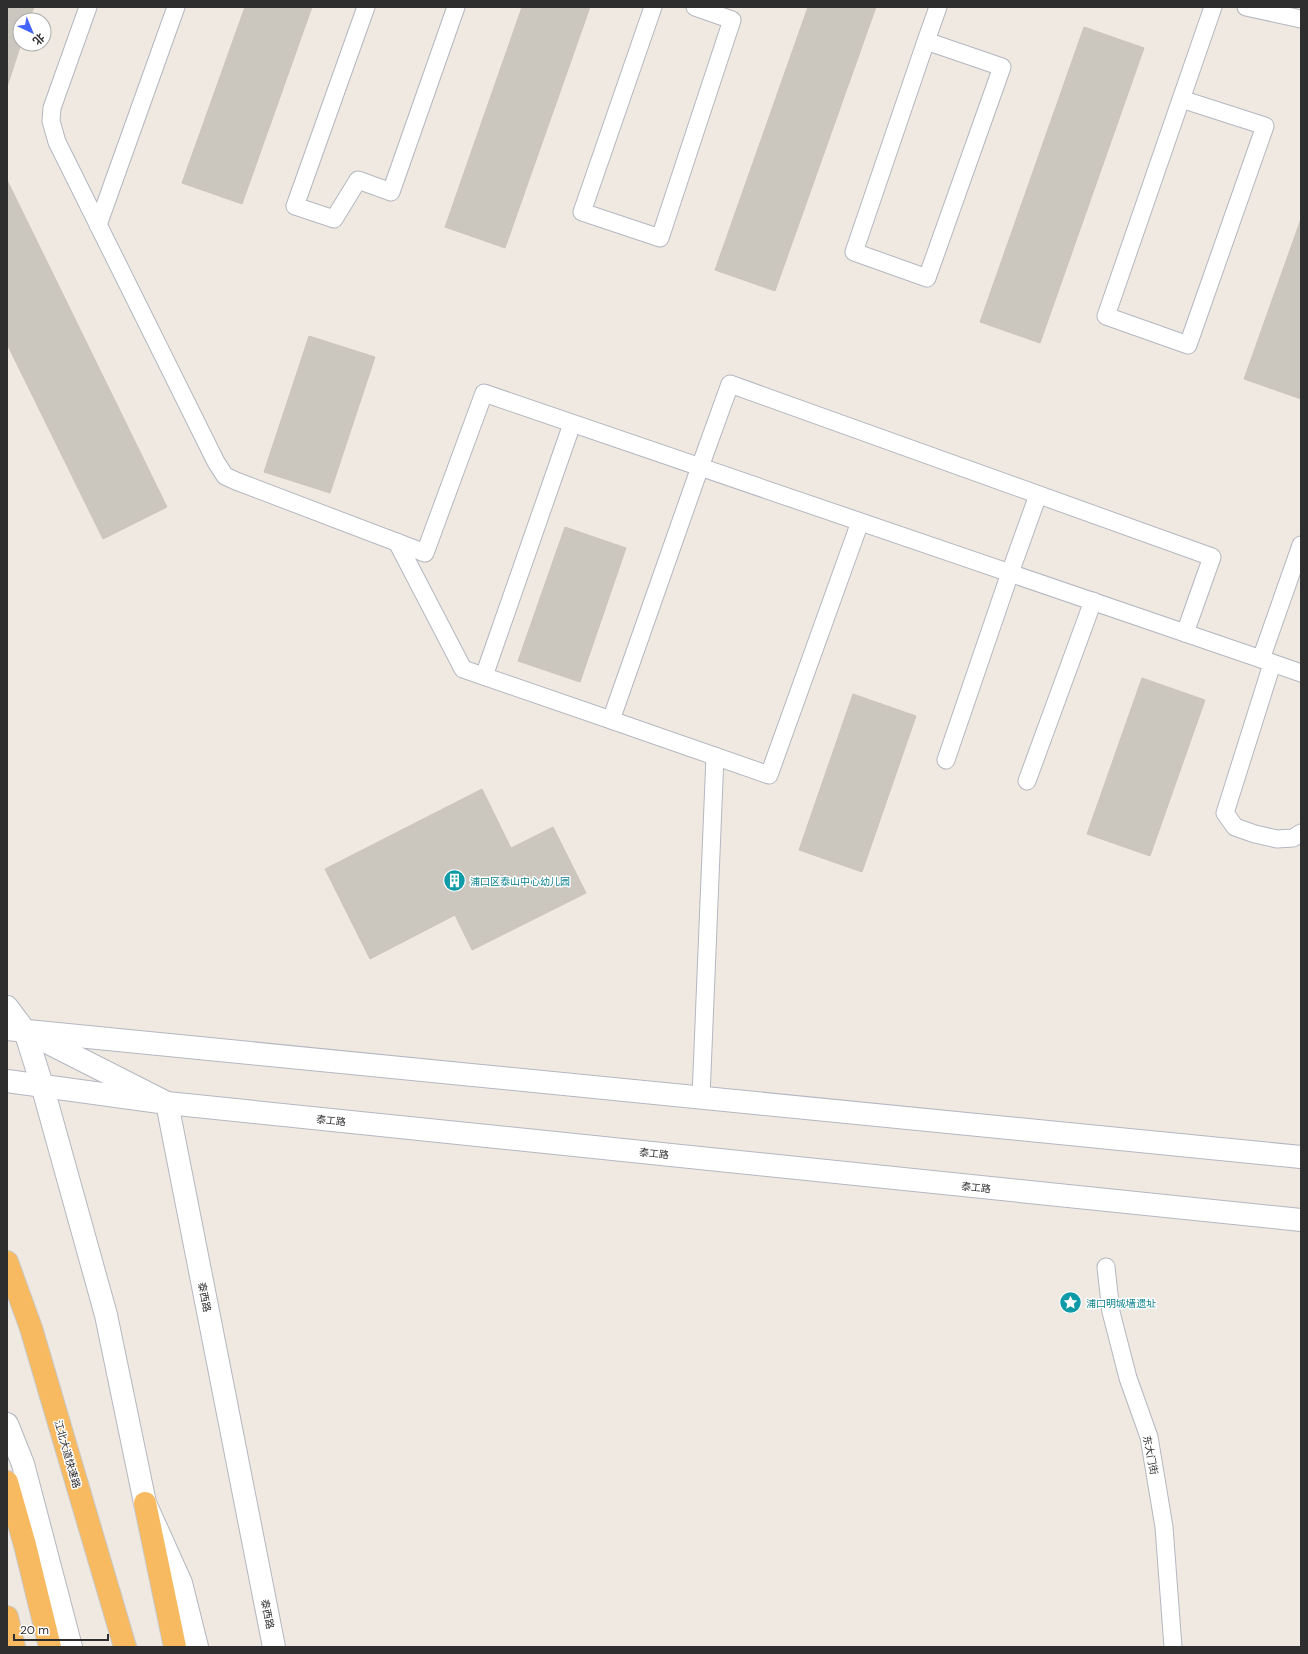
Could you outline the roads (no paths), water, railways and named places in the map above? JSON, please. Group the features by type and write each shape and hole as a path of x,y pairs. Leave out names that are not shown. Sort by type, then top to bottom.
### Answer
{"highway":[{"name":"江北大道快速路","path":"7,1262 31,1328 125,1647"},
{"path":"7,1482 25,1544 50,1647"},
{"path":"145,1503 174,1647"},
{"path":"7,1617 14,1647"}],"main road":[{"path":"7,1007 16,1030 42,1085 106,1315 145,1503 181,1582 197,1647"},
{"path":"16,1030 1301,1157"},
{"path":"16,1030 167,1103"},
{"name":"泰工路","path":"7,1081 167,1103 1301,1220"},
{"name":"泰西路","path":"167,1103 274,1647"},
{"path":"7,1424 23,1464 71,1647"}],"lane":[{"path":"88,7 52,108 51,121 57,142 216,462 225,476 425,553 484,393 1301,673"},
{"path":"98,225 176,7"},
{"path":"366,7 295,206 334,219 358,180 391,192 456,7"},
{"path":"653,7 582,212 660,238 732,20 695,7"},
{"path":"926,41 1002,68 927,278 854,252 926,41 938,7"},
{"path":"1181,99 1265,126 1188,345 1106,316 1181,99 1213,7"},
{"path":"1246,7 1301,19"},
{"path":"612,720 730,384 1212,557 1185,633"},
{"path":"484,676 572,424"},
{"path":"946,760 1038,495"},
{"path":"397,542 463,669 769,775 860,522"},
{"path":"1301,545 1266,661 1225,813 1235,827 1254,834 1277,839 1293,838 1301,833"},
{"path":"1027,781 1093,601"},
{"path":"702,1097 715,756"},
{"name":"东大门街","path":"1106,1267 1111,1312 1128,1378 1149,1438 1164,1527 1173,1647"}],"place":[{"name":"浦口区泰山中心幼儿园","path":"455,881"},
{"name":"浦口明城墙遗址","path":"1071,1303"}]}
